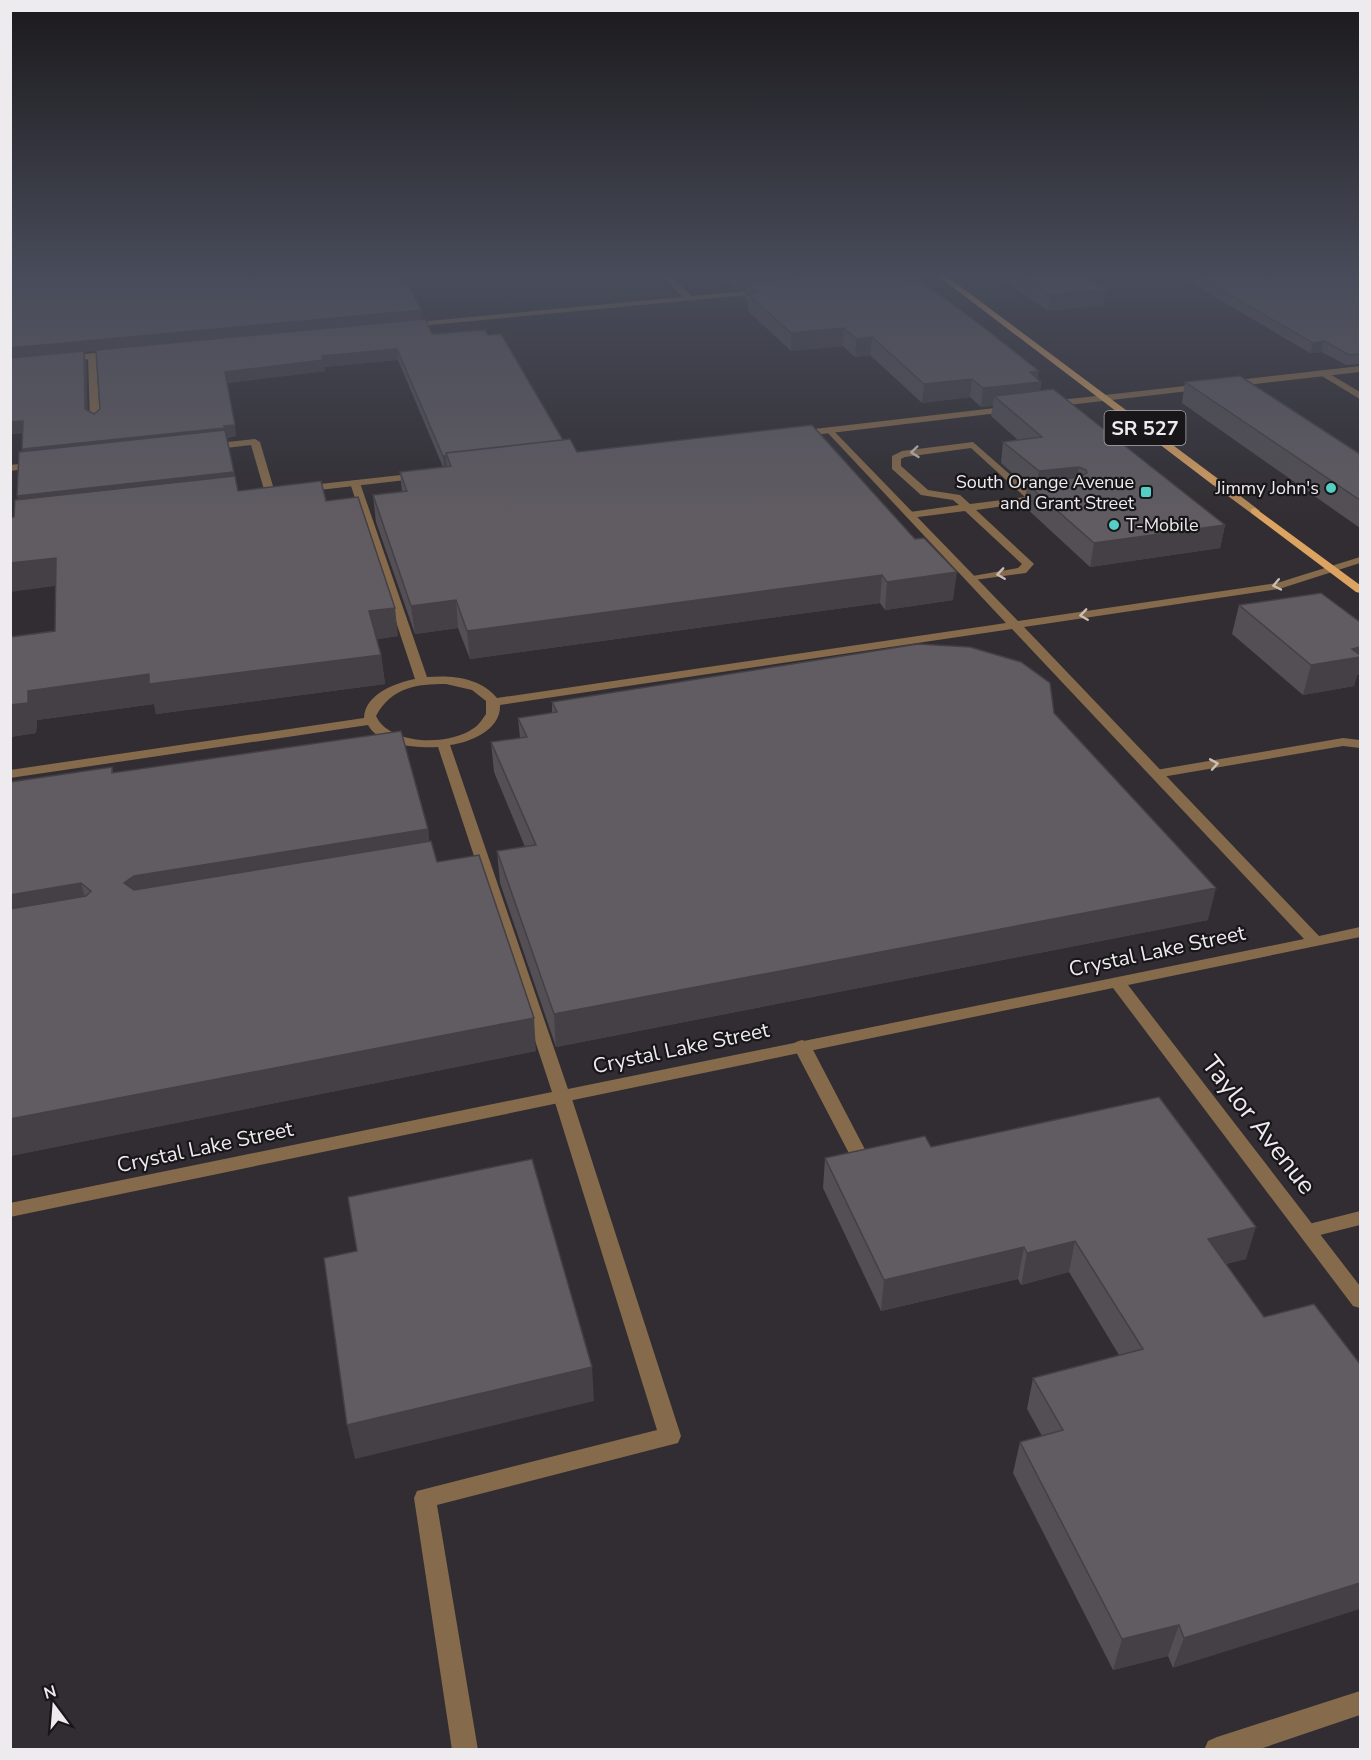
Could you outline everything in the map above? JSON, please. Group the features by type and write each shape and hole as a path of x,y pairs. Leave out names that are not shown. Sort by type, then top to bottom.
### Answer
{"main road":[{"name":"SR 527","path":"1052,357 1360,590"}],"street":[{"path":"57,359 79,357"},
{"path":"92,357 95,420"},
{"path":"1222,385 1360,369"},
{"path":"1323,373 1360,396"},
{"path":"1036,406 1211,386"},
{"path":"782,435 1024,407"},
{"path":"830,430 1315,941"},
{"path":"196,448 255,442 281,492"},
{"path":"910,515 968,507 1038,498 973,445 902,454 896,458 896,467 917,488 926,493 956,497 968,507 1028,564 1022,571 971,579"},
{"path":"10,468 45,464"},
{"path":"259,494 436,474"},
{"path":"355,483 422,681"},
{"path":"494,702 1279,586 1360,560"},
{"path":"446,680 468,684 484,691 494,702 493,715 483,727 466,736 443,743 418,744 396,740 379,732 371,721 372,708 383,696 400,687 422,681 446,680"},
{"path":"10,774 371,721"},
{"path":"1156,774 1343,742 1360,744"},
{"path":"443,743 477,860 562,1096 670,1436 425,1498 465,1749"},
{"name":"Crystal Lake Street","path":"10,1210 1360,932"},
{"name":"Taylor Avenue","path":"1117,982 1360,1300"},
{"path":"802,1046 862,1161"},
{"path":"1308,1231 1360,1218"},
{"path":"1217,1749 1360,1703"}],"building":[{"path":"84,357 85,409 94,414 100,409 96,357 322,357 323,360 225,372 235,425 224,426 225,428 22,449 23,421 10,422 10,358"},
{"path":"400,357 515,357 563,440 446,453 446,456 443,456"},
{"path":"894,357 1021,357 1039,371 1030,372 1041,382 983,388 972,379 924,384"},
{"path":"1240,376 1360,454 1360,500 1185,382"},
{"path":"1053,389 1225,525 1094,543 1027,484 1080,477 1087,473 1086,470 1079,467 1039,471 1003,442 1042,437 994,396"},
{"path":"812,425 915,539 924,538 957,572 887,582 882,575 467,631 456,600 411,606 373,495 407,491 400,472 451,466 446,453 570,439 577,452"},
{"path":"225,430 234,472 17,496 19,452"},
{"path":"235,476 238,491 321,481 326,501 358,497 395,608 369,611 381,655 149,684 149,674 28,691 28,703 10,705 10,637 55,631 56,558 10,563 10,518 14,517 15,500"},
{"path":"1321,593 1360,622 1360,647 1352,649 1360,657 1311,665 1239,605"},
{"path":"918,644 970,647 1021,662 1050,683 1054,713 1216,888 554,1014 497,851 536,845 491,742 527,737 518,718 557,712 552,702"},
{"path":"401,731 428,829 134,876 124,883 134,890 431,841 437,862 479,855 534,1018 10,1119 10,909 86,896 91,891 81,883 10,895 10,782 112,767 112,773"},
{"path":"1159,1097 1256,1227 1208,1239 1264,1317 1314,1304 1360,1364 1360,1583 1184,1638 1179,1625 1122,1639 1020,1442 1063,1430 1033,1378 1143,1349 1075,1241 1027,1253 1024,1247 884,1280 825,1158 925,1136 931,1147"},
{"path":"532,1159 592,1367 347,1425 324,1258 357,1251 348,1197"}],"place":[{"name":"Jimmy John's","path":"1331,488"},
{"name":"South Orange Avenue and Grant Street","path":"1146,492"},
{"name":"T-Mobile","path":"1114,525"}]}
